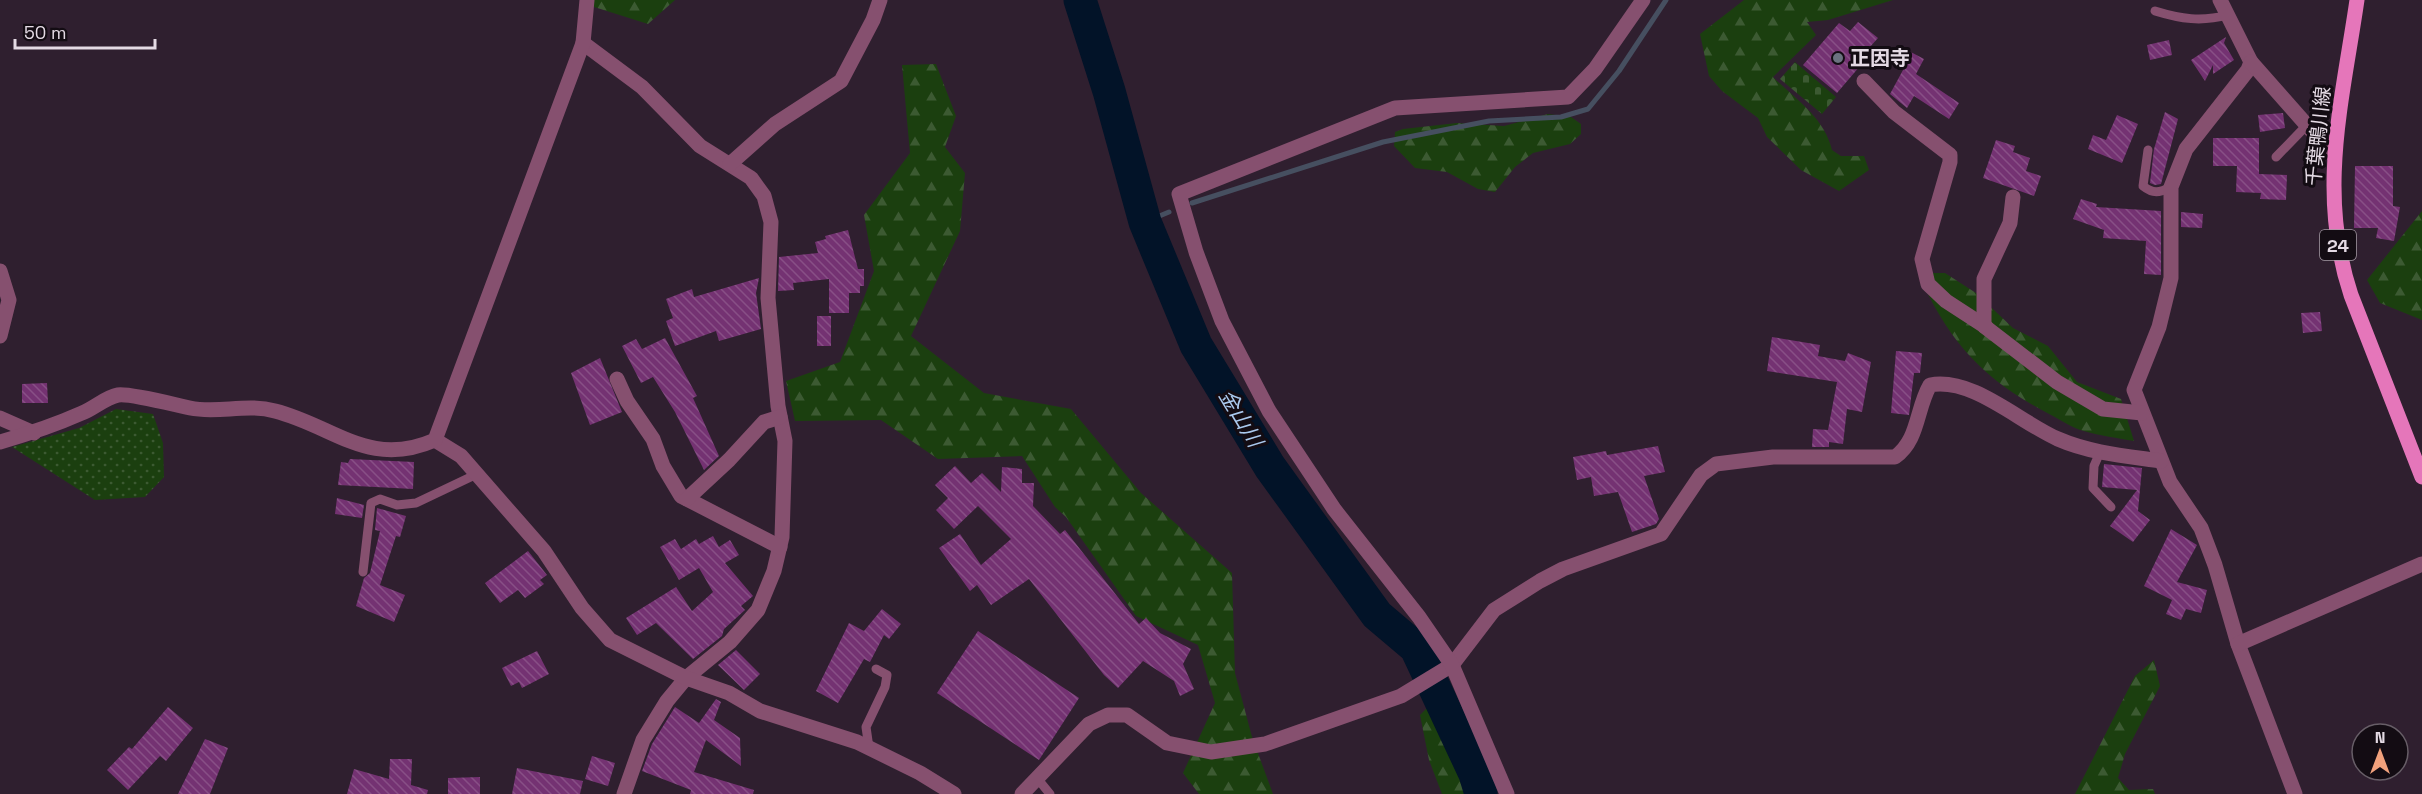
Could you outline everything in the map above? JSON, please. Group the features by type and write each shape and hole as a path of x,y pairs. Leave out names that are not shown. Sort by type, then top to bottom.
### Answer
{"main road":[{"name":"千葉鴨川線","path":"2357,0 2334,156 2333,219 2341,266 2422,477"}],"street":[{"path":"0,442 34,433 118,395 199,410 240,406 274,411 303,420 332,436 378,450 417,448 435,440 583,43 587,0"},
{"path":"730,164 776,124 841,81 873,20 880,0"},
{"path":"1507,794 1448,668 1419,617 1334,509 1269,411 1222,321 1196,252 1179,194 1395,108 1568,97 1595,69 1643,0"},
{"path":"2220,0 2251,62 2334,156"},
{"path":"583,43 642,87 700,146 751,178 764,196 771,222 768,298 780,417 785,441 780,547 774,571 758,610 730,642 686,678 667,701 643,740 624,794"},
{"path":"2251,62 2248,70 2186,148 2171,187 2171,278 2159,327 2134,390 2170,482 2201,528 2215,565 2238,644 2295,794"},
{"path":"1864,81 1894,112 1950,155 1950,162 1922,259 1928,284 1946,301 1986,327 2057,382 2103,410 2142,412"},
{"path":"1986,327 1984,279 2010,223 2013,197"},
{"path":"0,272 9,300 0,336"},
{"path":"617,379 627,401 653,439 675,489 687,499 780,547"},
{"path":"1022,794 1089,724 1108,715 1127,716 1167,743 1211,753 1265,744 1401,696 1448,668 1494,609 1563,569 1661,534 1701,475 1716,464 1773,457 1895,457 1910,441 1924,394 1930,385 1958,384 2058,439 2100,452 2161,461"},
{"path":"687,499 729,460 764,422 780,417"},
{"path":"0,418 34,433"},
{"path":"435,440 461,456 477,474 544,551 582,608 610,640 686,678 729,693 760,711 869,748 920,773 954,794"},
{"path":"2238,644 2422,564"}],"lane":[{"path":"2155,11 2182,20 2207,21 2228,15"},
{"path":"2276,157 2307,125"},
{"path":"2148,150 2143,186 2150,191 2160,192 2171,187"},
{"path":"2100,452 2094,466 2093,488 2111,507"},
{"path":"363,572 371,503 380,499 397,505 416,503 477,474"},
{"path":"869,748 866,727 885,687 887,675 876,669"},
{"path":"1037,778 1050,794"}],"green space":[{"path":"592,0 675,0 648,24 591,6"},
{"path":"1744,0 1893,0 1828,20 1807,22 1816,35 1773,77 1816,118 1832,150 1841,156 1864,156 1869,170 1839,191 1801,170 1767,137 1758,118 1722,91 1709,76 1700,34"},
{"path":"1795,62 1836,97 1822,114 1780,79"},
{"path":"936,64 956,116 945,147 965,173 960,231 911,336 984,393 1071,409 1141,493 1232,573 1235,673 1252,737 1273,794 1199,794 1183,773 1215,703 1198,645 1136,616 1066,517 1055,507 1022,456 938,459 881,420 795,421 786,381 840,362 874,271 864,215 910,153 902,65"},
{"path":"1548,114 1571,117 1581,124 1581,134 1570,144 1533,153 1515,167 1495,192 1478,189 1447,172 1415,168 1394,146 1395,132 1403,129 1457,123 1504,126"},
{"path":"2422,211 2422,320 2380,303 2367,280"},
{"path":"1918,273 1945,273 1976,293 2013,328 2048,346 2077,382 2121,399 2134,441 2075,428 2006,388 1987,373 1955,339"},
{"path":"116,409 153,414 163,443 164,477 145,497 95,500 12,447 79,428"},
{"path":"2154,660 2160,686 2125,754 2118,778 2129,790 2153,789 2155,794 2075,794 2135,676"},
{"path":"1447,688 1483,762 1494,794 1442,794 1429,760 1420,715"}],"building":[{"name":"正因寺","path":"1858,22 1878,38 1869,48 1872,52 1837,93 1803,65 1839,23 1850,31"},
{"path":"2226,37 2224,43 2234,60 2213,74 2213,65 2205,81 2191,60"},
{"path":"2169,40 2172,55 2150,60 2147,45"},
{"path":"1907,50 1924,59 1916,74 1959,103 1949,119 1914,96 1907,108 1890,94 1903,70 1898,67"},
{"path":"2165,112 2178,119 2161,184 2155,185 2150,183 2154,149"},
{"path":"2283,113 2285,128 2260,132 2258,115"},
{"path":"2117,115 2138,124 2122,163 2088,149 2093,135 2106,140"},
{"path":"2213,138 2259,138 2259,174 2287,175 2286,200 2260,199 2261,193 2236,192 2237,166 2213,166"},
{"path":"1996,140 2015,146 2013,152 2030,158 2026,171 2041,176 2034,196 1983,178"},
{"path":"2355,166 2393,166 2393,206 2400,207 2394,241 2376,238 2378,228 2354,228"},
{"path":"2081,199 2097,204 2096,207 2161,211 2161,275 2144,274 2146,241 2103,238 2104,230 2073,219"},
{"path":"2181,212 2203,214 2202,228 2181,227"},
{"path":"848,230 858,269 864,269 864,286 860,286 860,293 849,293 849,313 829,313 829,279 793,283 794,290 778,291 779,257 818,253 815,242 826,239 825,236"},
{"path":"759,278 756,293 761,329 719,341 716,331 675,346 666,321 673,318 666,299 692,289 694,297"},
{"path":"2320,312 2322,331 2303,333 2301,313"},
{"path":"817,316 831,316 831,346 817,346"},
{"path":"1772,337 1820,345 1818,356 1845,361 1848,353 1871,362 1862,412 1847,409 1843,444 1829,442 1829,447 1812,447 1813,429 1828,430 1837,382 1767,371"},
{"path":"665,338 697,396 693,398 719,456 704,470 675,412 653,377 641,383 622,346 636,339 642,349"},
{"path":"1896,351 1922,353 1920,373 1914,373 1909,415 1891,413"},
{"path":"600,358 622,412 590,425 571,373"},
{"path":"47,383 48,403 22,403 22,384"},
{"path":"1658,446 1665,472 1644,476 1659,519 1656,524 1632,532 1618,492 1594,496 1591,477 1577,480 1573,457 1606,451 1607,455"},
{"path":"350,459 414,462 413,489 338,485 341,462 348,463"},
{"path":"2104,464 2142,468 2138,511 2150,520 2133,542 2110,526 2137,490 2102,487"},
{"path":"955,466 971,483 982,473 1001,492 1002,467 1022,469 1022,483 1034,483 1033,506 1060,534 1065,530 1139,624 1146,618 1160,633 1191,649 1183,664 1194,689 1180,696 1174,681 1143,661 1118,688 1104,675 1029,579 991,605 977,585 970,591 939,548 960,534 981,565 1011,539 978,506 954,529 936,510 948,498 935,485"},
{"path":"337,498 364,505 362,518 335,514"},
{"path":"377,508 406,516 400,537 396,536 380,585 405,595 394,622 356,606 364,578 370,573 380,531 375,530"},
{"path":"2171,529 2197,545 2177,582 2207,590 2201,613 2186,609 2181,620 2166,614 2172,600 2144,586"},
{"path":"713,536 719,547 730,540 739,555 725,563 753,596 741,606 745,610 724,629 722,636 693,659 656,623 637,635 626,618 676,587 692,611 713,592 699,568 679,580 660,547 675,539 681,549 696,539 699,544"},
{"path":"528,551 547,575 540,580 544,584 525,598 518,590 500,603 485,583"},
{"path":"882,609 901,624 889,639 884,635 870,662 864,659 838,703 816,691 849,623 864,631"},
{"path":"978,631 1079,698 1039,760 937,693"},
{"path":"736,650 760,674 744,690 718,665"},
{"path":"537,651 549,674 522,688 519,682 511,686 502,668"},
{"path":"716,699 721,702 714,720 740,738 741,766 706,740 694,772 754,790 753,794 690,794 691,790 642,771 652,744 675,707 699,723"},
{"path":"168,707 193,728 166,761 160,756 128,790 107,770 129,747 132,749"},
{"path":"205,739 228,748 210,794 178,794"},
{"path":"592,756 615,763 608,786 585,779"},
{"path":"390,759 412,759 411,785 428,790 427,794 347,794 354,769 389,779"},
{"path":"517,768 583,781 580,794 512,794"},
{"path":"480,777 480,794 448,794 448,778"}],"waterway":[{"name":"金山川","path":"1080,0 1109,91 1145,222 1196,345 1270,467 1377,615 1416,648 1475,774 1481,794"},
{"path":"1192,203 1383,142 1489,121 1561,117 1588,109 1619,71 1666,0"},
{"path":"1145,222 1169,212"}],"place":[{"name":"正因寺","path":"1838,58"}]}
